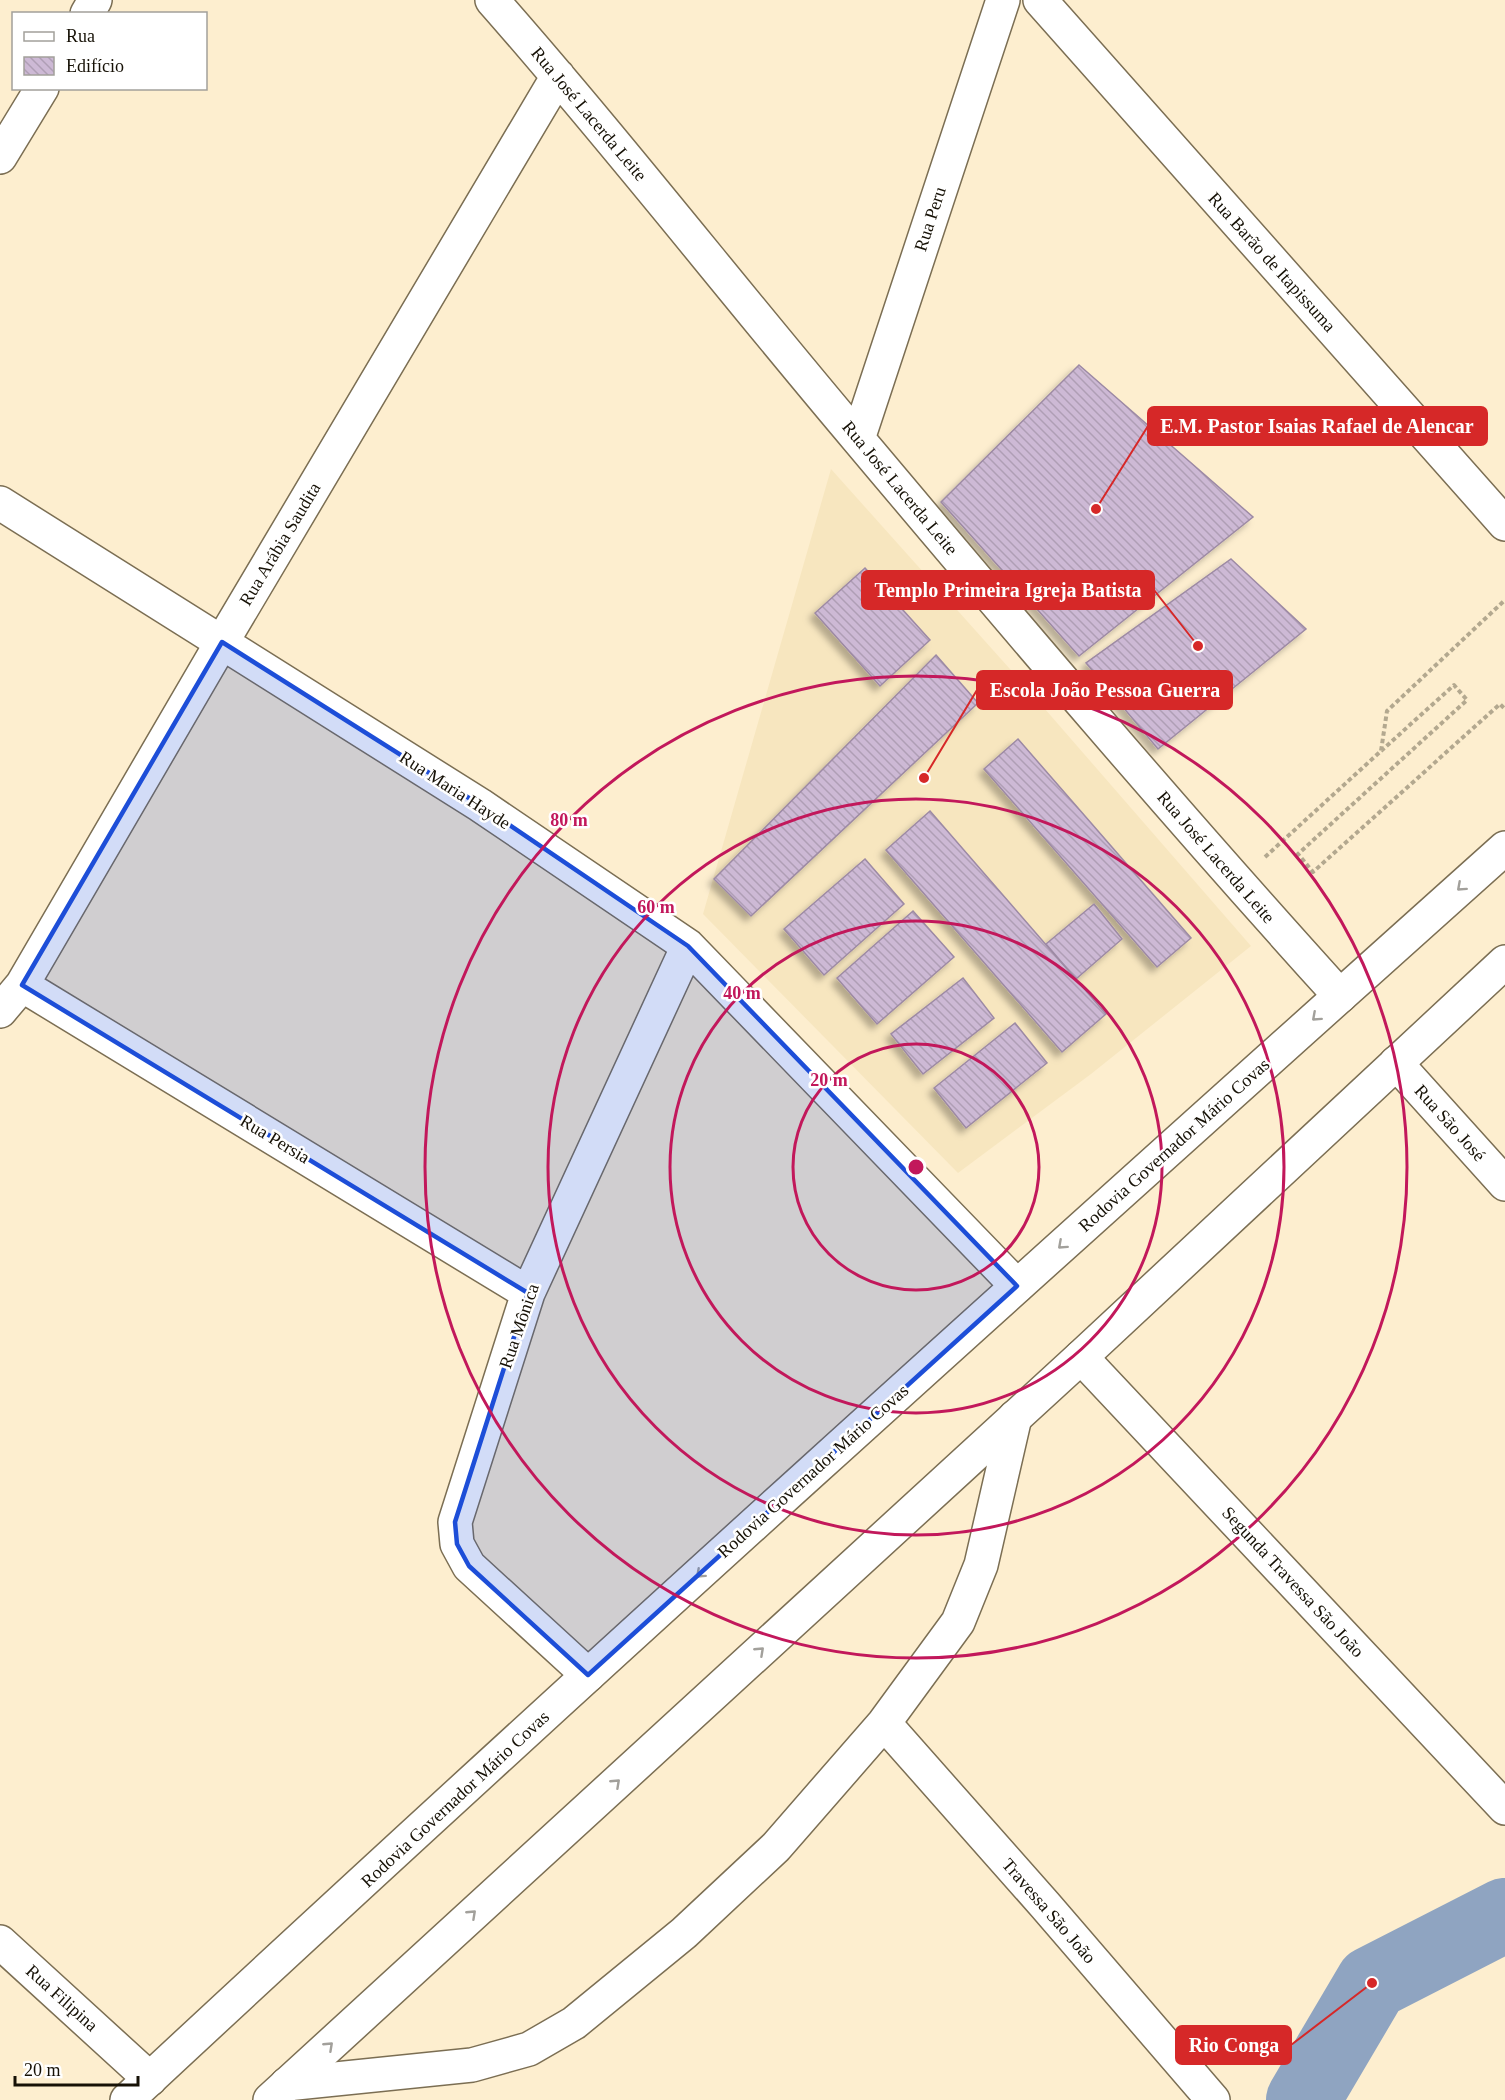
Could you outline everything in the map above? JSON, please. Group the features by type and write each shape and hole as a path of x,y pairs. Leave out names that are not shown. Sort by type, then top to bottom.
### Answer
{"main road":[{"name":"Rua José Lacerda Leite","path":"492,0 558,76 858,439 1237,882 1340,996"},
{"name":"Rua Peru","path":"858,439 1003,0"},
{"name":"Rua Barão de Itapissuma","path":"1040,0 1505,524"},
{"name":"Rua Arábia Saudita","path":"7,1000 558,76"},
{"path":"0,158 41,90"},
{"name":"Rua Maria Hayde","path":"0,503 480,805 688,946 1017,1286"},
{"name":"Rodovia Governador Mário Covas","path":"139,2089 588,1675 1505,848"},
{"name":"Rua Mônica","path":"588,1675 469,1566 457,1544 455,1522 528,1293 688,946"},
{"path":"279,2092 1015,1417 1505,962"},
{"name":"Rua Persia","path":"7,1000 528,1293"},
{"name":"Rua São José","path":"1396,1063 1505,1184"},
{"name":"Segunda Travessa São João","path":"1080,1357 1505,1808"},
{"path":"279,2092 472,2066 529,2049 574,2023 684,1933 776,1847 884,1723 957,1622 981,1565 1015,1417"},
{"name":"Travessa São João","path":"884,1723 1213,2100"},
{"name":"Rua Filipina","path":"0,1942 139,2089"}],"path":[{"path":"1381,751 1387,711 1505,600"},
{"path":"1237,882 1454,685 1467,700 1298,854 1313,872 1500,704 1505,710"}],"highlighted area":[{"path":"222,642 480,805 688,946 1017,1286 588,1675 469,1566 457,1544 455,1522 528,1293 22,985"}],"shaded area":[{"path":"831,469 1018,678 1251,946 1091,1074 958,1173 703,914"}],"building":[{"path":"1079,365 1253,517 1079,656 941,502"},
{"path":"1231,559 1306,629 1158,749 1086,663"},
{"path":"865,568 930,640 880,686 815,613"},
{"path":"936,655 978,703 751,916 714,879"},
{"path":"1018,739 1191,938 1157,967 984,769"},
{"path":"930,811 1106,1014 1062,1052 886,850"},
{"path":"865,859 904,904 824,975 784,929"},
{"path":"1094,904 1122,939 1076,979 1046,944"},
{"path":"913,911 954,957 877,1024 837,978"},
{"path":"963,978 994,1018 923,1074 891,1034"},
{"path":"1015,1023 1047,1063 966,1128 934,1088"}],"waterway":[{"path":"1303,2100 1372,1983 1505,1915"}],"place":[{"name":"E.M. Pastor Isaias Rafael de Alencar","path":"1096,509"},
{"name":"Templo Primeira Igreja Batista","path":"1198,646"},
{"name":"Escola João Pessoa Guerra","path":"924,778"},
{"name":"Rio Conga","path":"1372,1983"}]}
